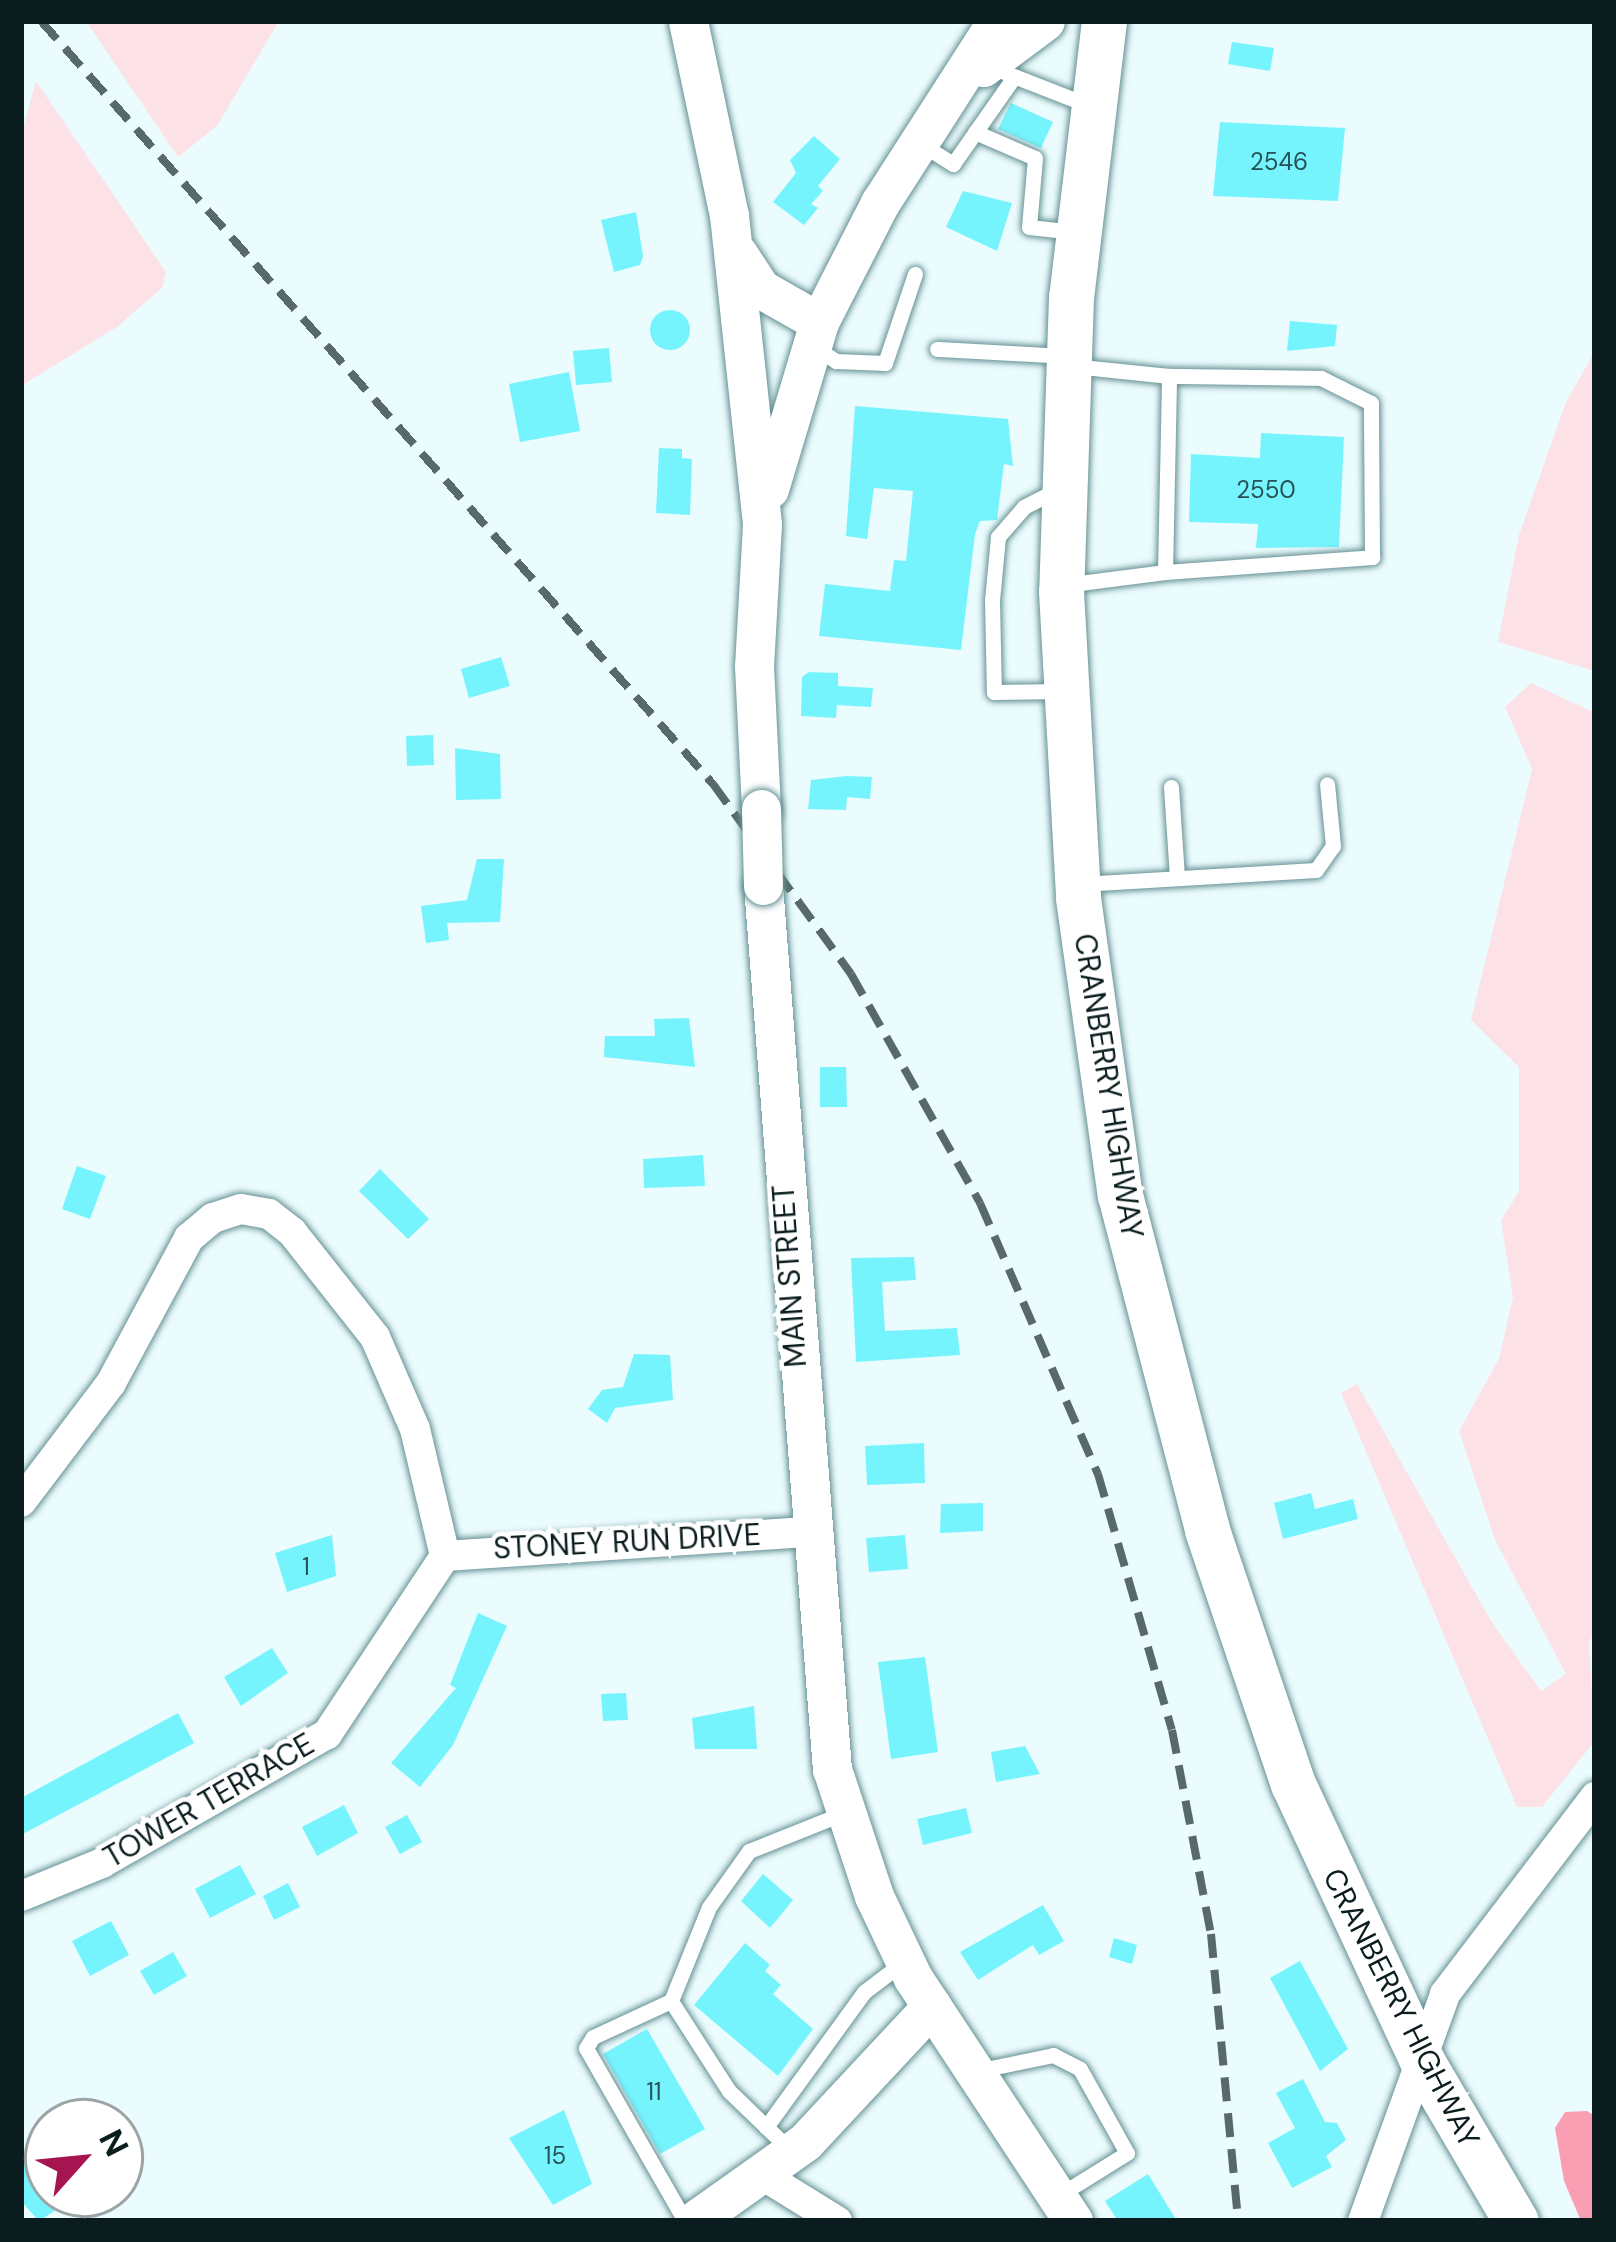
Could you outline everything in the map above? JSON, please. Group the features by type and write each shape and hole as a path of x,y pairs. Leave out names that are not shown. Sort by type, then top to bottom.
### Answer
{"main road":[{"name":"MAIN STREET","path":"688,21 733,246 762,524 754,666 763,885 832,1769 844,1813 905,1961 1063,2213"},
{"path":"762,524 813,340 928,128 997,21"},
{"path":"928,128 1001,70 1045,21"},
{"name":"CRANBERRY HIGHWAY","path":"1104,21 1078,233 1062,586 1077,884 1120,1195 1208,1530 1293,1784 1422,2060 1516,2221"},
{"name":"MAIN STREET","path":"733,246 760,289 813,340"},
{"path":"740,299 759,336 813,340"},
{"path":"690,2221 774,2152 932,2006"}],"street":[{"path":"21,1502 111,1383 189,1238 241,1209 269,1214 292,1232 375,1337 415,1429 445,1556"},
{"name":"STONEY RUN DRIVE","path":"445,1556 810,1532"},
{"name":"TOWER TERRACE","path":"21,1896 102,1863 327,1734 445,1556"},
{"path":"1363,2221 1452,1981 1595,1797"},
{"path":"774,2152 837,2221"}],"lane":[{"path":"928,128 953,164 976,132 1001,70 1093,107"},
{"path":"976,132 1035,158 1029,227 1078,233"},
{"path":"813,340 836,361 885,363 915,274"},
{"path":"937,349 1169,376 1321,378 1371,403 1372,557 1165,572 1062,586"},
{"path":"1165,572 1169,376"},
{"path":"1065,485 1024,507 998,537 992,600 994,692 1066,691"},
{"path":"1077,884 1316,869 1333,846 1327,784"},
{"path":"1171,787 1177,877"},
{"path":"690,2221 586,2048 671,2001 710,1907 749,1851 844,1813"},
{"path":"671,2001 728,2092 774,2152 864,1992 905,1961"},
{"path":"974,2072 1053,2055 1080,2069 1126,2153 1063,2213"}],"shaded area":[{"path":"86,21 279,21 217,126 178,157"},
{"path":"36,81 166,272 162,288 117,327 21,386 21,136"},
{"path":"1595,351 1595,671 1498,642 1519,535 1566,402"},
{"path":"1531,683 1595,713 1595,1629 1589,1644 1595,1741 1542,1807 1517,1807 1341,1393 1357,1384 1491,1621 1541,1691 1566,1674 1495,1540 1459,1431 1499,1359 1513,1297 1501,1220 1519,1192 1519,1067 1471,1020 1532,769 1505,707"},
{"path":"1587,2111 1595,2116 1595,2221 1581,2221 1564,2181 1555,2128 1565,2112"}],"building":[{"path":"1232,42 1274,48 1270,71 1228,64"},
{"path":"1011,103 1053,122 1041,148 998,129"},
{"path":"1220,122 1345,128 1338,201 1213,196"},
{"path":"814,136 840,159 818,186 823,191 811,204 818,208 804,225 773,202 796,173 790,160"},
{"path":"963,191 1012,203 997,251 946,227"},
{"path":"636,212 643,256 640,265 614,272 601,220"},
{"path":"670,310 684,316 690,330 684,344 670,350 656,344 650,330 656,316"},
{"path":"1290,321 1337,325 1335,346 1287,351"},
{"path":"609,348 612,382 576,385 573,351"},
{"path":"569,372 580,431 520,442 509,384"},
{"path":"855,406 1008,419 1013,466 1004,464 997,520 980,521 975,534 961,650 819,636 825,584 890,591 894,560 906,561 913,491 874,488 867,539 846,536"},
{"path":"1261,433 1344,437 1339,547 1256,548 1258,524 1189,522 1191,454 1260,458"},
{"path":"659,448 682,449 682,458 692,459 690,515 656,513"},
{"path":"501,657 510,686 469,698 461,669"},
{"path":"809,672 838,673 838,686 873,688 871,707 837,705 836,718 801,716 802,677"},
{"path":"433,735 434,765 407,766 406,736"},
{"path":"455,748 500,754 501,799 456,800"},
{"path":"872,777 870,799 847,797 846,810 808,809 811,780"},
{"path":"477,859 504,859 500,922 447,923 449,940 426,943 421,906 467,900"},
{"path":"689,1018 695,1067 604,1057 605,1036 655,1036 654,1019"},
{"path":"820,1067 846,1067 847,1107 820,1107"},
{"path":"703,1155 705,1186 644,1188 643,1159"},
{"path":"77,1166 106,1176 90,1219 62,1209"},
{"path":"380,1169 429,1219 408,1239 359,1191"},
{"path":"914,1257 916,1280 882,1282 885,1331 957,1328 960,1355 856,1362 851,1258"},
{"path":"634,1354 670,1355 673,1400 615,1408 607,1423 588,1409 602,1390 623,1387"},
{"path":"924,1443 925,1483 867,1485 865,1446"},
{"path":"1311,1493 1315,1509 1353,1499 1358,1519 1283,1539 1274,1503"},
{"path":"983,1503 983,1531 940,1533 941,1504"},
{"path":"332,1535 336,1576 287,1592 275,1553"},
{"path":"905,1535 908,1569 869,1572 866,1538"},
{"path":"478,1613 507,1626 453,1745 420,1787 391,1763 456,1688 450,1685"},
{"path":"272,1648 288,1673 241,1706 224,1677"},
{"path":"925,1657 938,1752 891,1759 878,1662"},
{"path":"626,1693 628,1720 603,1721 601,1694"},
{"path":"754,1706 757,1749 695,1749 692,1718"},
{"path":"178,1713 194,1743 21,1835 21,1798"},
{"path":"1025,1746 1040,1774 996,1782 991,1752"},
{"path":"344,1805 358,1833 317,1856 302,1827"},
{"path":"966,1808 972,1833 923,1845 917,1819"},
{"path":"407,1815 422,1842 400,1854 385,1827"},
{"path":"240,1865 256,1894 210,1918 195,1889"},
{"path":"763,1874 793,1900 770,1928 741,1901"},
{"path":"288,1883 300,1907 274,1920 263,1896"},
{"path":"1043,1905 1064,1941 1039,1955 1033,1945 978,1980 960,1952"},
{"path":"111,1921 129,1955 90,1976 72,1941"},
{"path":"1114,1938 1137,1945 1132,1964 1109,1957"},
{"path":"745,1943 770,1965 765,1971 781,1985 773,1994 813,2029 778,2076 694,2005"},
{"path":"173,1952 187,1976 154,1995 140,1971"},
{"path":"1300,1961 1348,2049 1320,2071 1270,1978"},
{"path":"647,2029 705,2129 660,2154 603,2054"},
{"path":"1303,2079 1325,2122 1337,2123 1346,2140 1326,2156 1332,2167 1292,2188 1268,2143 1295,2128 1276,2093"},
{"path":"564,2110 592,2184 553,2205 509,2138"},
{"path":"21,2149 24,2204 21,2201"},
{"path":"1148,2174 1177,2221 1118,2221 1105,2201"}],"railway":[{"path":"41,21 713,784 851,974 980,1203 1098,1474 1172,1730 1211,1934 1238,2221"}]}
